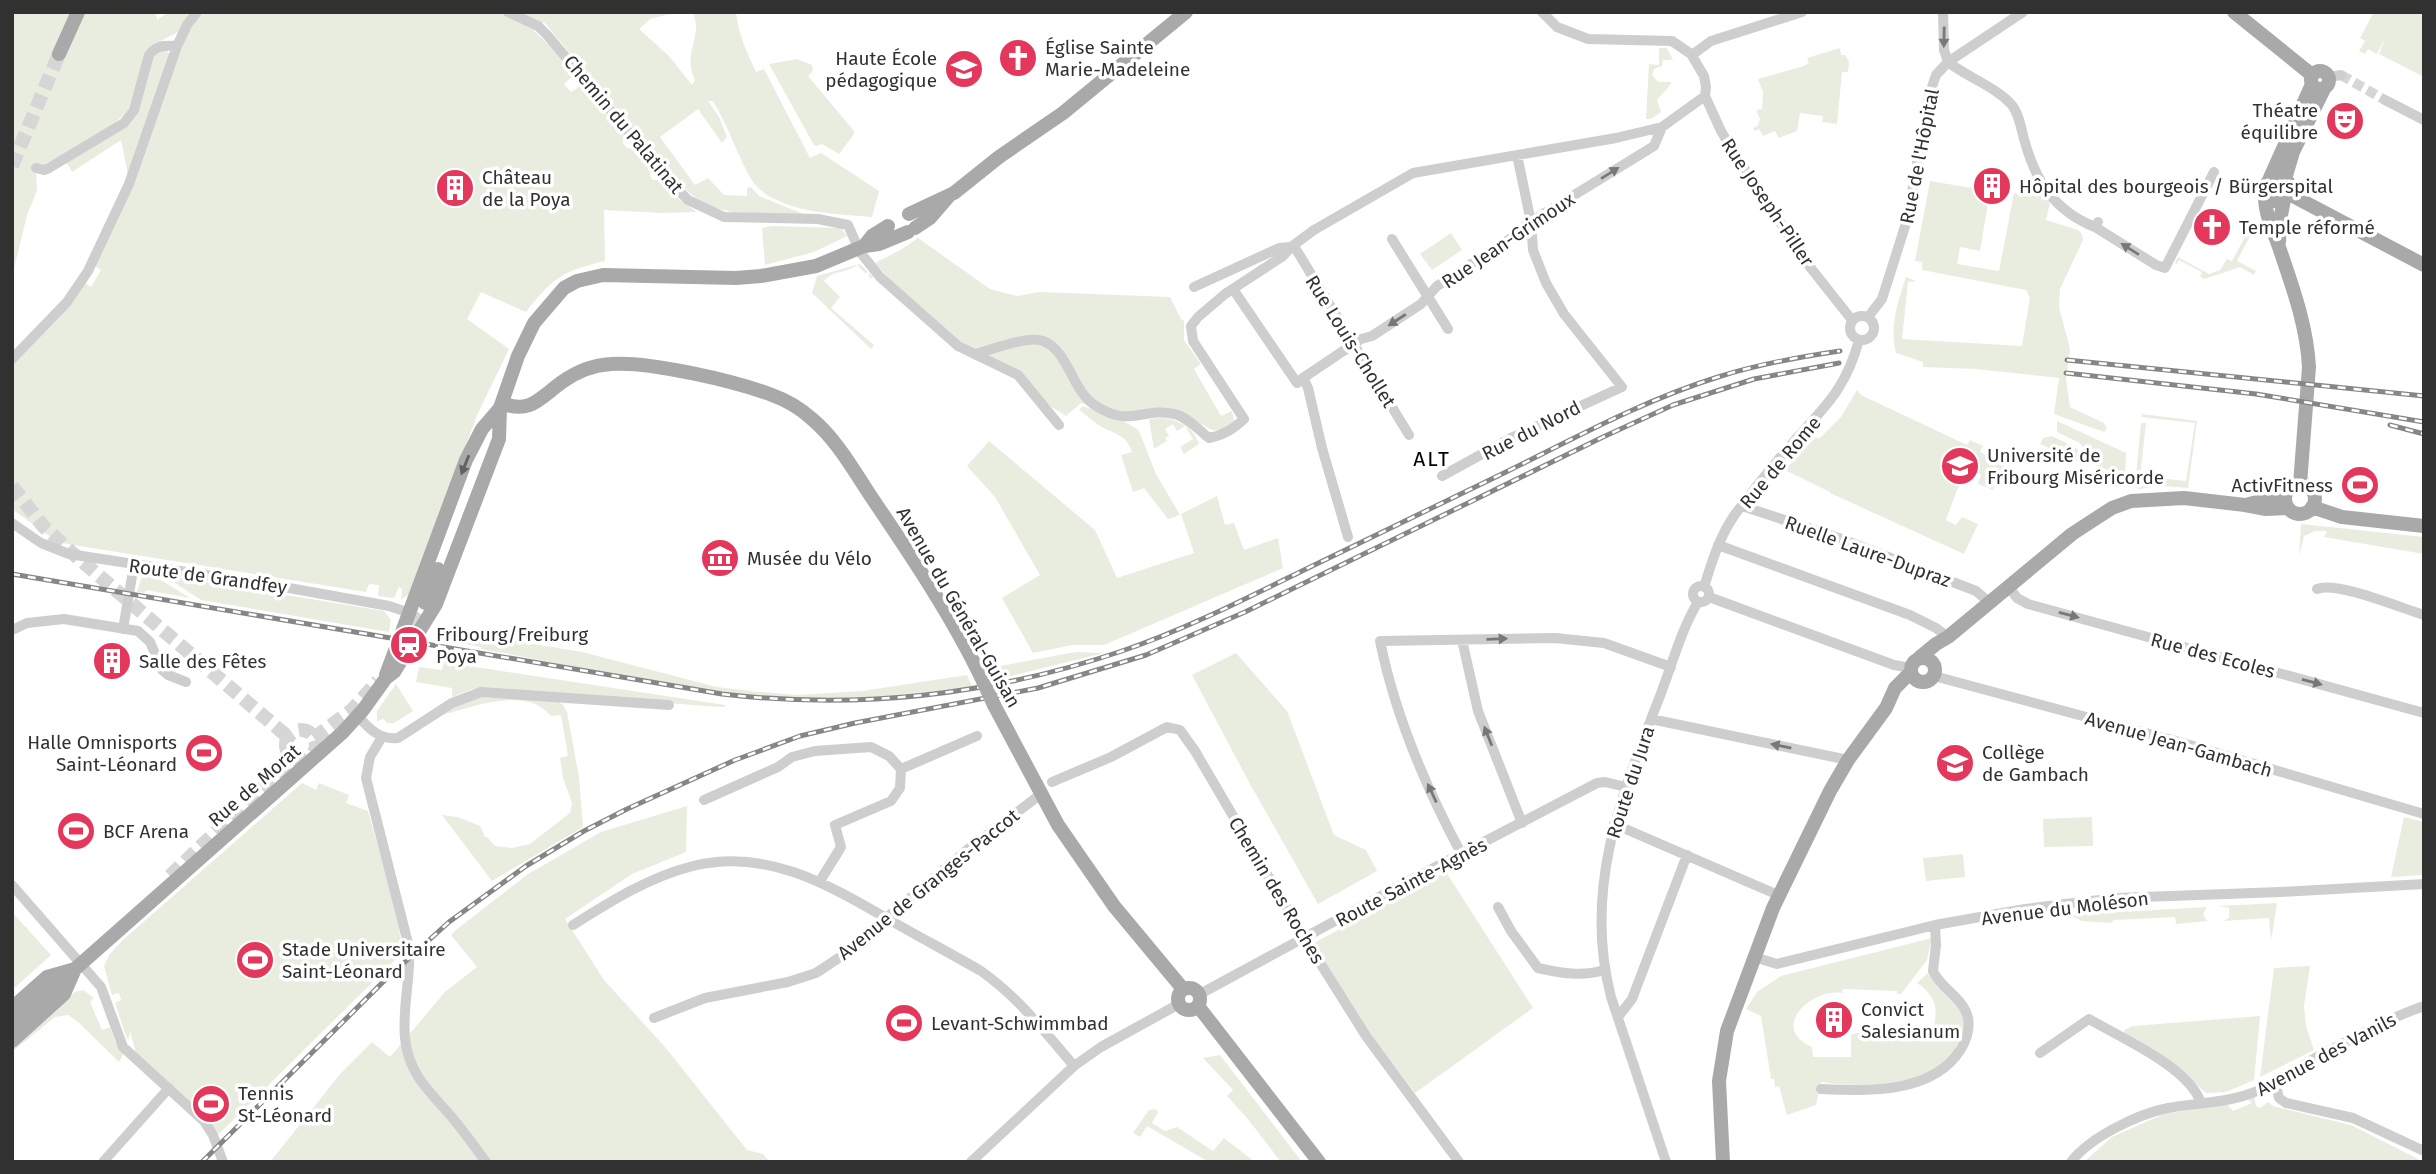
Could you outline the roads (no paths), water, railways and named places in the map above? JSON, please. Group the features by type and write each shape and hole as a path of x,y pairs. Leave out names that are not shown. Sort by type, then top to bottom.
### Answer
{"main road":[{"path":"59,54 78,12"},
{"path":"861,247 879,244 930,218 949,196 1063,113 1185,12"},
{"path":"2234,12 2324,80"},
{"path":"2300,484 2309,367 2308,348 2280,247 2268,220 2265,187 2280,152 2324,80"},
{"path":"2280,247 2279,226 2293,152 2324,80"},
{"path":"2269,180 2277,177 2286,191 2424,265"},
{"path":"2267,196 2275,201 2286,191"},
{"path":"909,214 949,196"},
{"path":"861,247 888,226"},
{"name":"Rue de Morat","path":"78,966 324,749 358,716 386,678 394,672 436,604 499,439 501,406 518,356 534,323 564,288 590,277 618,275 736,278 761,276 817,265 861,247"},
{"name":"Avenue du Général-Guisan","path":"501,406 526,407 545,397 578,372 610,364 638,365 749,387 790,404 813,419 856,473 913,558 983,681 1058,825 1181,997"},
{"path":"425,603 501,406"},
{"name":"Rue de Morat","path":"386,678 387,667 410,613 466,460 482,429 501,406"},
{"path":"2300,484 2309,487 2315,499 2312,507 2300,514 2293,512 2287,501 2291,487 2300,484"},
{"path":"1723,1162 1719,1100 1727,1031 1778,895 1848,760 1886,708 1895,688 1921,670 1948,637 2091,520 2112,508 2131,501 2184,498 2245,505 2287,501"},
{"path":"2312,507 2342,517 2424,526"},
{"path":"12,1008 47,977 78,966"},
{"path":"12,1041 64,994 78,966"},
{"path":"12,1024 61,982"},
{"path":"1181,997 1194,988 1199,1000 1319,1162"}],"street":[{"path":"12,359 67,302 88,271 129,184 177,46 197,12"},
{"name":"Chemin du Palatinat","path":"508,12 538,26 548,36 688,200 724,217 818,219 848,225 861,247"},
{"path":"528,12 538,26"},
{"path":"1542,12 1557,27 1588,39 1672,41 1692,54 1711,41 1802,13"},
{"path":"1943,12 1944,50 1948,62 2011,104 2038,180 2051,197 2079,220 2097,224 2156,265 2165,268 2214,172"},
{"name":"Rue de l'Hôpital","path":"1868,317 1882,299 1907,220 1931,87 1936,75 1948,62 2023,12"},
{"path":"36,168 49,168 124,123 134,110 149,55 154,49 164,45 177,46"},
{"name":"Rue Joseph-Piller","path":"1692,54 1704,76 1705,96 1736,157 1810,267 1852,320"},
{"name":"Rue Jean-Grimoux","path":"1303,379 1354,344 1421,304 1437,286 1517,235 1531,222 1654,146 1662,127 1705,96"},
{"path":"2385,100 2424,120"},
{"path":"975,354 1026,340 1040,340 1051,346 1062,359 1083,395 1113,415 1127,418 1177,414 1209,438 1220,435 1232,430 1244,419 1193,341 1191,326 1198,317 1233,289 1329,221 1413,173 1616,138 1662,127"},
{"path":"1517,155 1531,222"},
{"name":"Rue du Nord","path":"1442,476 1513,438 1622,387 1564,314 1546,283 1533,250 1531,222"},
{"path":"1392,239 1448,329"},
{"path":"861,247 869,266 958,346 1018,375 1059,425"},
{"path":"1194,287 1279,248 1292,247"},
{"name":"Rue Louis-Chollet","path":"1292,247 1409,435"},
{"path":"1233,289 1297,383 1303,379 1308,388 1348,537"},
{"path":"1861,316 1868,317 1873,323 1872,334 1859,340 1850,332 1852,320 1861,316"},
{"name":"Rue de Rome","path":"1704,595 1718,545 1735,514 1834,398 1854,359 1859,340"},
{"name":"Ruelle Laure-Dupraz","path":"1742,506 1839,538 1963,586 1984,596 1990,603"},
{"name":"Route de Grandfey","path":"12,523 56,550 134,565 292,588 390,606 410,613"},
{"path":"1718,545 1910,615 1937,628 1948,637"},
{"path":"123,629 134,565"},
{"name":"Rue des Ecoles","path":"2009,587 2020,601 2028,604 2424,713"},
{"path":"2317,589 2323,587 2354,592 2424,615"},
{"name":"Route du Jura","path":"1666,1162 1604,970 1600,916 1603,877 1614,824 1671,667 1704,595"},
{"name":"Avenue Jean-Gambach","path":"1704,595 1894,665 1921,670 2183,743 2424,814"},
{"path":"12,630 27,623 64,619 145,635 162,670 186,682"},
{"path":"1462,855 1419,766 1388,680 1380,640 1555,638 1604,643 1671,667"},
{"path":"1462,640 1478,711 1522,822"},
{"path":"358,716 382,737 398,738 452,703 481,692 669,705"},
{"path":"1651,719 1848,760"},
{"name":"Chemin des Roches","path":"1052,782 1111,757 1167,727 1180,730 1366,1037 1459,1162"},
{"path":"901,769 977,736"},
{"path":"382,737 370,757 366,778 409,947 404,1036 407,1057 423,1086 467,1135 485,1162"},
{"path":"704,800 778,767 792,757 814,751 871,747 890,756 901,769 900,788 891,801 835,825 841,847 820,881"},
{"name":"Route Sainte-Agnès","path":"1199,1000 1407,882 1597,783 1626,787"},
{"name":"Avenue de Granges-Paccot","path":"654,1018 705,998 789,982 816,972 858,945 886,918 968,850 1041,794"},
{"path":"1614,824 1778,895"},
{"path":"1618,1017 1632,999 1687,855"},
{"path":"573,925 630,891 668,873 723,861 770,864 844,892 972,966 1000,985 1028,1012 1074,1066"},
{"name":"Avenue du Moléson","path":"1755,957 1777,964 1935,925 2116,898 2424,884"},
{"path":"12,885 78,966 101,986 123,1047 204,1121 213,1135 223,1162"},
{"path":"1498,907 1511,931 1538,968 1590,974 1604,970"},
{"path":"1821,1089 1867,1091 1911,1083 1933,1075 1958,1054 1966,1041 1969,1021 1960,1002 1943,987 1933,971 1935,925"},
{"path":"971,1162 1074,1066 1181,997"},
{"name":"Avenue des Vanils","path":"2071,1162 2106,1133 2165,1108 2225,1101 2250,1094 2307,1062 2424,1006"},
{"path":"2039,1053 2089,1018 2167,1065 2188,1083 2202,1103"},
{"path":"2275,1082 2278,1098 2286,1104 2353,1118 2424,1152"},
{"path":"103,1162 169,1088"}],"tunnel":[{"path":"12,166 59,54"},
{"path":"2341,75 2385,100"},
{"path":"12,486 43,526 70,551 288,737"},
{"path":"403,644 425,603"},
{"path":"314,738 352,710 378,681"},
{"path":"301,730 312,734 316,745 312,756 301,760 290,756 286,745 290,734 301,730"},
{"path":"170,876 293,758"}],"railway":[{"path":"12,574 722,694 824,700 924,695 1024,679 1145,643 1235,604 1610,420 1663,397 1748,368 1840,351"},
{"path":"2067,360 2424,396"},
{"path":"202,1162 385,980 449,922 526,866 627,809 735,760 800,736 1038,688 1146,655 1245,612 1673,405 1754,379 1839,363"},
{"path":"2066,373 2256,394 2424,422"},
{"path":"2390,425 2424,434"}],"place":[{"name":"Église Sainte Marie-Madeleine","path":"1018,58"},
{"name":"Haute École pédagogique","path":"964,69"},
{"name":"Théatre équilibre","path":"2345,121"},
{"name":"Hôpital des bourgeois / Bürgerspital","path":"1992,186"},
{"name":"Château de la Poya","path":"455,188"},
{"name":"Temple réformé","path":"2212,227"},
{"name":"Université de Fribourg Miséricorde","path":"1960,466"},
{"name":"ActivFitness","path":"2360,485"},
{"name":"Musée du Vélo","path":"720,558"},
{"name":"Fribourg/Freiburg Poya","path":"409,645"},
{"name":"Salle des Fêtes","path":"112,661"},
{"name":"Halle Omnisports Saint-Léonard","path":"204,753"},
{"name":"Collège de Gambach","path":"1955,763"},
{"name":"BCF Arena","path":"76,831"},
{"name":"Stade Universitaire Saint-Léonard","path":"255,960"},
{"name":"Convict Salesianum","path":"1834,1020"},
{"name":"Levant-Schwimmbad","path":"904,1023"},
{"name":"Tennis St-Léonard","path":"211,1104"}],"district":[{"name":"ALT","path":"1432,459"}]}
